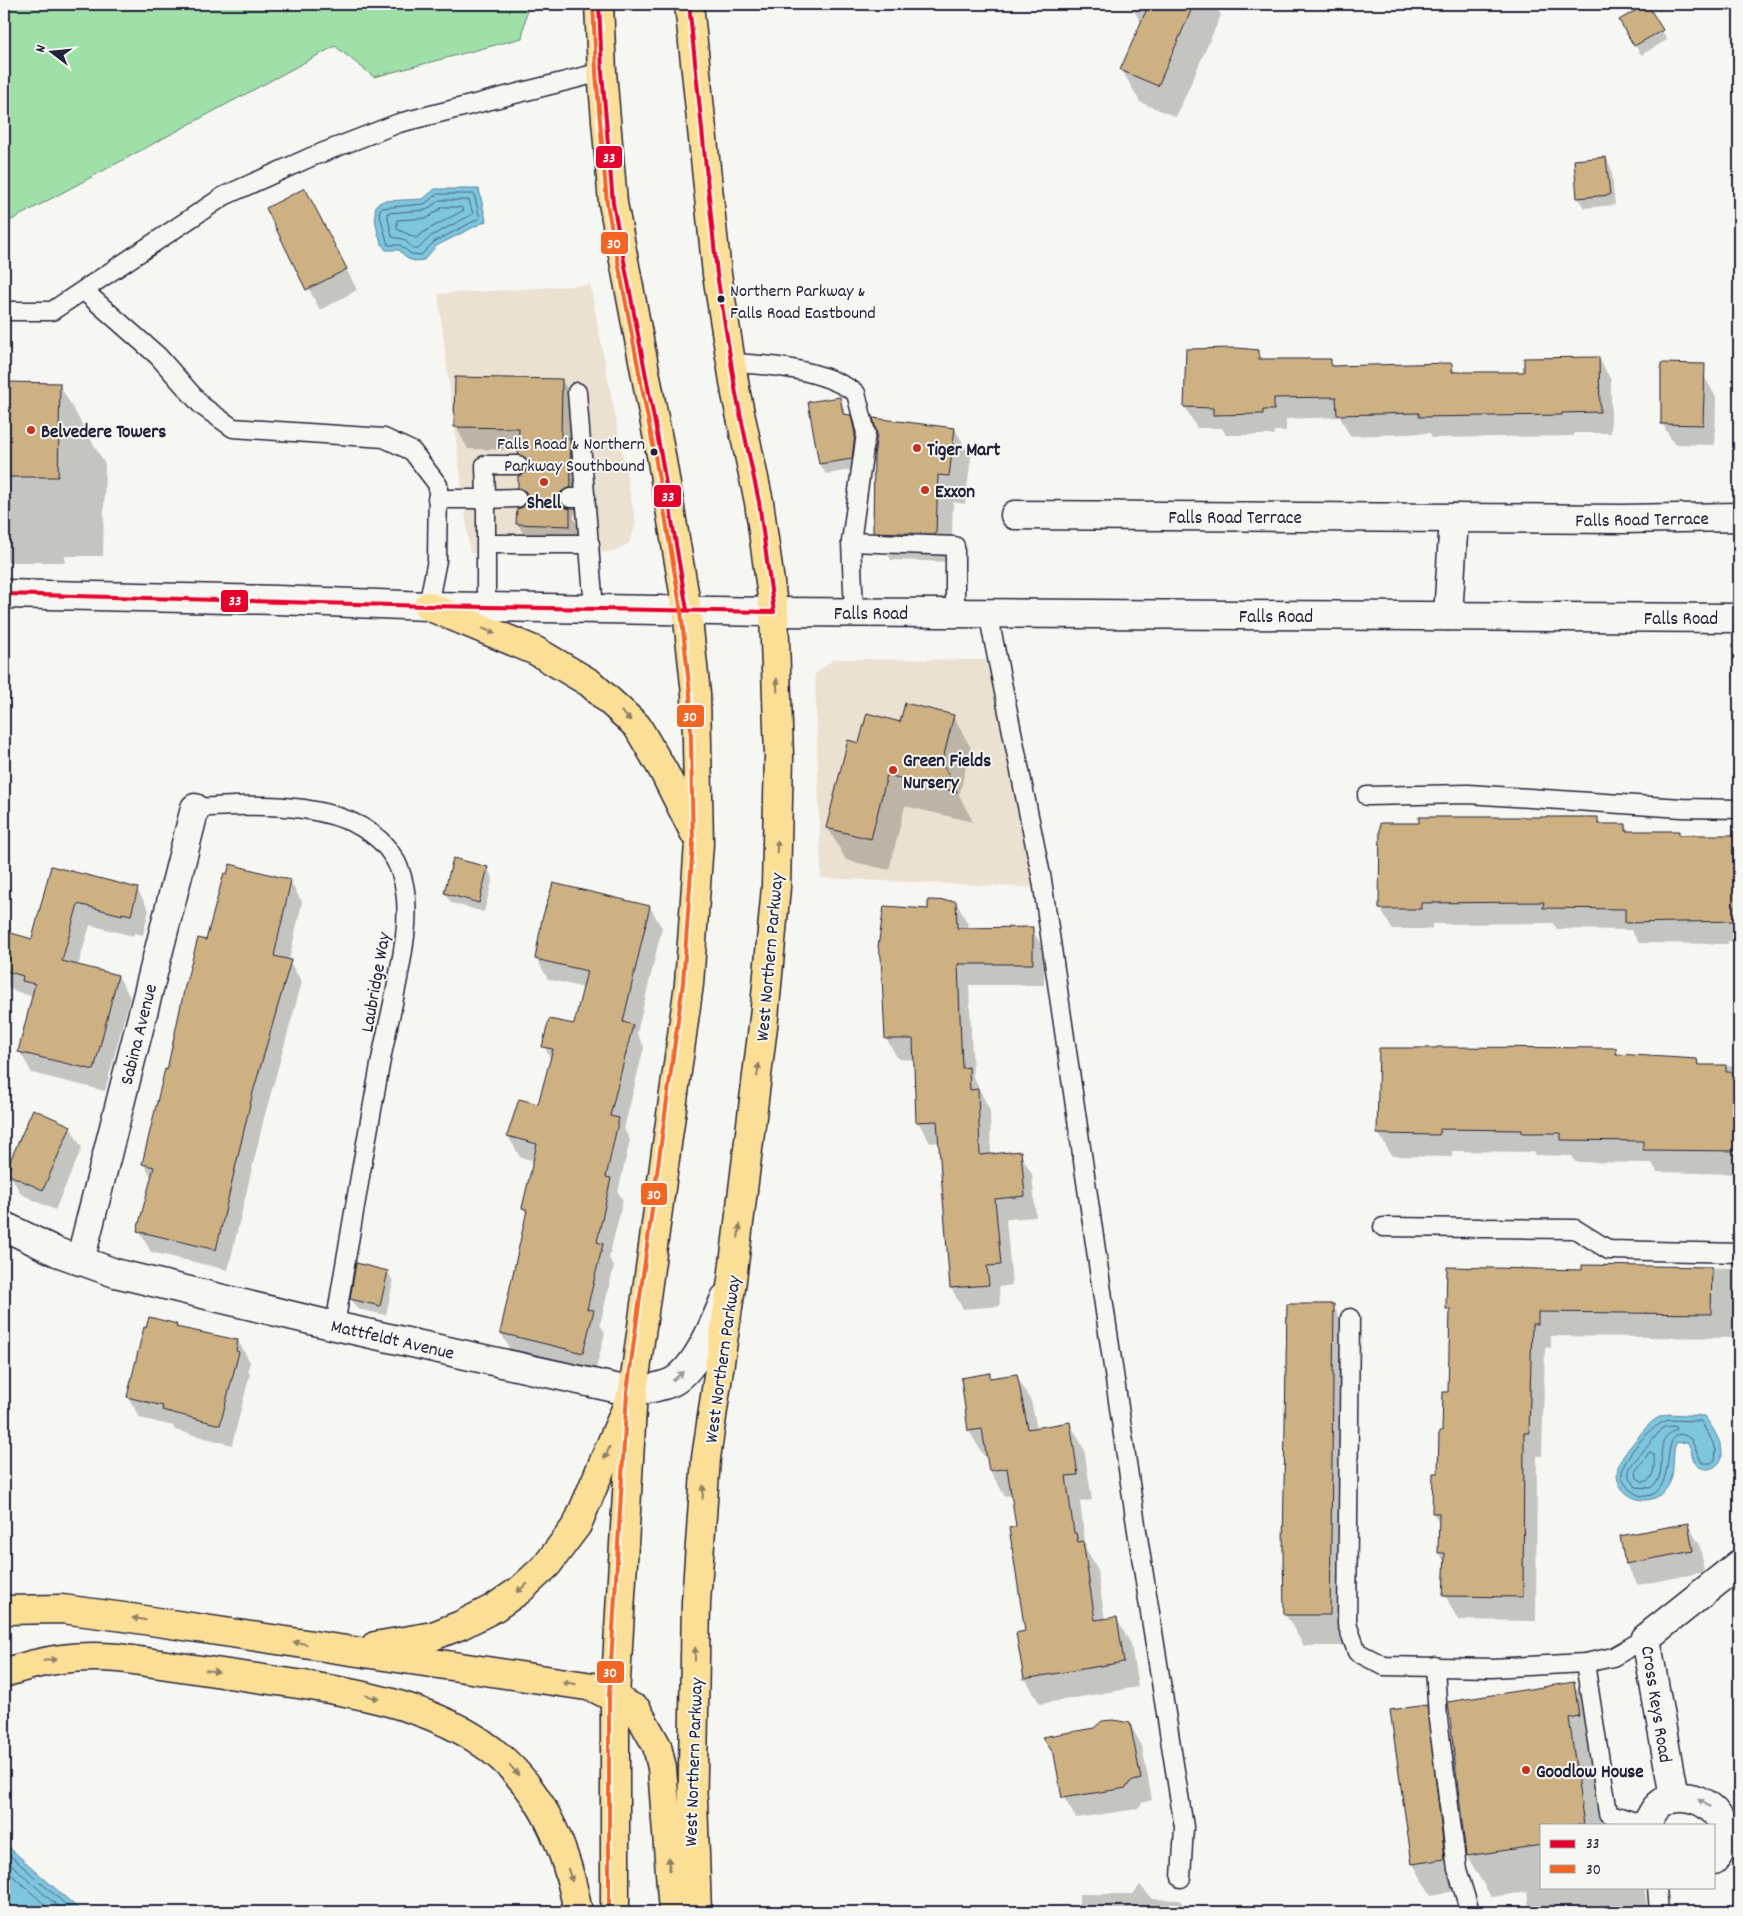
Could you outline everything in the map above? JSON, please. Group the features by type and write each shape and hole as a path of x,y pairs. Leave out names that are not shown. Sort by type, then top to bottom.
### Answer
{"main road":[{"path":"599,4 602,72 614,203 660,445 687,610 696,694 699,843 689,984 633,1392 615,1697 615,1912"},
{"name":"West Northern Parkway","path":"686,1912 693,1799 696,1602 705,1467 732,1280 764,1018 776,887 779,756 774,612 759,502 732,363 718,274 689,4"},
{"path":"428,606 536,650 590,683 637,726 664,772 699,843"},
{"path":"348,1650 433,1636 461,1625 494,1608 520,1590 547,1565 577,1525 633,1392"},
{"path":"4,1610 71,1610 576,1684 592,1687 615,1697 637,1710 657,1746 662,1768 673,1912"},
{"path":"4,1673 41,1661 82,1656 119,1658 350,1691 430,1714 457,1726 484,1744 510,1766 538,1800 560,1845 572,1882 578,1912"},
{"path":"693,1799 697,1912"}],"street":[{"name":"Falls Road Terrace","path":"1015,515 1621,519 1739,517"},
{"path":"1448,616 1454,518"},
{"name":"Falls Road","path":"4,594 277,600 428,606 774,612 1739,618"},
{"name":"Sabina Avenue","path":"80,1261 195,808"},
{"name":"Mattfeldt Avenue","path":"4,1226 80,1261 116,1273 335,1326 633,1392 674,1381 690,1365 708,1338 732,1280"},
{"name":"Cross Keys Road","path":"1674,1797 1646,1638 1739,1564"},
{"path":"1646,1824 1656,1808 1674,1797 1694,1797 1712,1807 1722,1825 1723,1846 1716,1857"}],"lane":[{"path":"4,311 52,311 224,196 311,157 399,123 602,72"},
{"path":"84,291 158,356 202,406 232,428 384,438 412,451 438,485 437,560 428,606"},
{"path":"732,363 766,365 830,379 856,392 866,433 851,542 854,612"},
{"path":"577,392 578,498 590,544 594,609"},
{"path":"486,607 485,465 518,465"},
{"path":"437,499 517,498"},
{"path":"851,542 954,546 955,613"},
{"path":"487,544 590,544"},
{"path":"988,613 1042,880 1136,1521 1184,1826 1181,1878"},
{"path":"1367,796 1468,794 1682,808 1739,809"},
{"name":"Laubridge Way","path":"195,808 250,804 322,812 345,819 362,827 394,858 405,885 405,935 360,1173 335,1326"},
{"path":"1383,1227 1575,1229 1609,1250 1739,1253"},
{"path":"1350,1318 1347,1624 1357,1652 1384,1666 1492,1668 1585,1663 1613,1657 1646,1638"},
{"path":"1585,1663 1608,1813 1642,1824"},
{"path":"1435,1666 1438,1719 1457,1869 1470,1912"},
{"path":"1657,1888 1659,1912"}],"shaded area":[{"path":"590,285 636,524 629,543 614,552 470,553 438,294"},
{"path":"834,659 997,660 1040,888 821,878 815,674"}],"green space":[{"path":"4,4 528,4 522,38 374,77 335,46 4,224"}],"water":[{"path":"435,189 479,189 486,221 436,246 424,260 415,261 408,259 399,250 386,250 377,229 376,205 383,201 423,199"},
{"path":"1669,1414 1704,1416 1719,1440 1722,1450 1721,1459 1713,1468 1702,1468 1694,1461 1687,1442 1676,1443 1671,1479 1662,1494 1653,1499 1643,1500 1634,1498 1625,1492 1620,1485 1617,1475 1619,1464 1648,1425 1655,1419"},
{"path":"4,1843 82,1912 4,1912"}],"building":[{"path":"1149,4 1194,4 1158,86 1120,70"},
{"path":"1647,4 1663,30 1634,46 1619,20"},
{"path":"1606,157 1610,195 1577,198 1574,160"},
{"path":"305,188 347,269 306,290 266,208"},
{"path":"1237,348 1259,350 1259,359 1331,359 1331,366 1452,363 1452,372 1524,372 1524,358 1599,357 1600,412 1562,413 1562,415 1419,417 1419,413 1337,415 1336,397 1274,398 1274,410 1263,410 1263,414 1213,415 1213,408 1184,407 1186,349"},
{"path":"1661,363 1705,364 1703,425 1661,424"},
{"path":"455,377 562,379 561,438 570,438 571,487 561,492 559,498 564,507 570,509 570,526 516,524 517,509 523,507 528,498 526,492 518,488 518,476 524,474 529,465 527,459 518,454 519,428 454,427"},
{"name":"Belvedere Towers","path":"4,382 60,383 58,477 4,477"},
{"path":"840,397 843,414 851,415 855,434 852,459 819,464 808,402"},
{"path":"873,418 955,428 949,476 938,475 936,534 873,532 874,456 877,434"},
{"name":"Green Fields Nursery","path":"905,703 954,715 942,763 957,792 887,775 871,839 826,828 848,740 859,743 867,713 900,722"},
{"path":"1419,817 1598,817 1598,824 1626,824 1626,831 1679,831 1679,835 1739,835 1739,921 1625,923 1625,909 1543,908 1544,902 1421,903 1421,909 1379,909 1380,823 1419,823"},
{"path":"453,858 488,867 479,903 444,893"},
{"path":"230,864 291,880 274,956 291,960 252,1096 216,1250 137,1231 154,1167 142,1164 165,1069 167,1070 185,986 198,938 206,940 224,873 227,874"},
{"path":"51,866 138,888 131,915 122,913 122,915 78,904 62,961 118,975 94,1070 18,1052 35,984 22,981 23,976 4,970 4,931 32,939"},
{"path":"553,883 650,906 623,1022 633,1025 610,1116 619,1118 606,1177 611,1178 597,1242 603,1244 587,1309 594,1310 583,1353 500,1333 527,1210 522,1208 537,1144 507,1136 519,1099 538,1104 553,1049 542,1047 549,1019 574,1024 587,971 535,959 542,919"},
{"path":"928,900 956,901 957,928 1033,927 1033,964 958,964 962,1068 969,1067 970,1090 978,1089 980,1155 1021,1151 1025,1196 995,1199 1001,1265 987,1266 989,1285 950,1288 937,1121 916,1122 913,1039 885,1039 881,956 878,947 884,906 928,909"},
{"path":"1379,1048 1616,1048 1616,1054 1697,1059 1698,1065 1726,1065 1726,1072 1739,1072 1739,1151 1643,1150 1643,1141 1561,1140 1561,1133 1522,1133 1522,1130 1440,1129 1439,1135 1377,1134"},
{"path":"33,1109 71,1126 43,1190 7,1174 11,1164 9,1163"},
{"path":"356,1263 388,1271 380,1306 350,1299"},
{"path":"1582,1265 1712,1267 1711,1314 1538,1312 1538,1324 1532,1324 1529,1433 1524,1433 1523,1597 1443,1596 1445,1553 1438,1553 1439,1513 1432,1513 1433,1473 1438,1473 1439,1431 1442,1431 1443,1392 1448,1392 1450,1309 1446,1309 1447,1267 1582,1270"},
{"path":"1287,1304 1334,1304 1330,1615 1284,1615 1283,1549"},
{"path":"149,1317 177,1324 176,1327 238,1340 236,1351 239,1352 220,1425 162,1410 163,1406 127,1397 144,1327 146,1328"},
{"path":"990,1373 990,1378 1017,1374 1028,1429 1070,1422 1078,1475 1066,1476 1074,1533 1076,1533 1078,1542 1083,1541 1095,1620 1117,1617 1124,1662 1024,1679 1016,1633 1025,1631 1009,1528 1016,1526 1007,1468 989,1471 982,1429 968,1431 961,1378"},
{"path":"1688,1523 1693,1551 1625,1564 1620,1536"},
{"name":"Goodlow House","path":"1574,1682 1579,1716 1569,1718 1584,1824 1540,1824 1540,1845 1466,1856 1448,1702"},
{"path":"1427,1705 1445,1859 1412,1864 1390,1710"},
{"path":"1113,1720 1130,1723 1141,1779 1130,1782 1126,1788 1062,1798 1054,1754 1042,1737 1094,1728 1102,1721"}],"transit line":[{"name":"30","path":"593,4 596,73 607,204 655,456 681,611 690,694 693,843 683,983 627,1392 609,1697 609,1912"},
{"name":"33","path":"599,4 602,72 613,203 661,455 687,610"},
{"name":"33","path":"4,594 428,606 774,612 759,502 736,394 717,274 689,4"}],"place":[{"name":"Northern Parkway & Falls Road Eastbound","path":"721,299"},
{"name":"Belvedere Towers","path":"31,430"},
{"name":"Tiger Mart","path":"917,448"},
{"name":"Falls Road & Northern Parkway Southbound","path":"654,452"},
{"name":"Shell","path":"544,482"},
{"name":"Exxon","path":"925,490"},
{"name":"Green Fields Nursery","path":"893,770"},
{"name":"Goodlow House","path":"1526,1770"}]}
